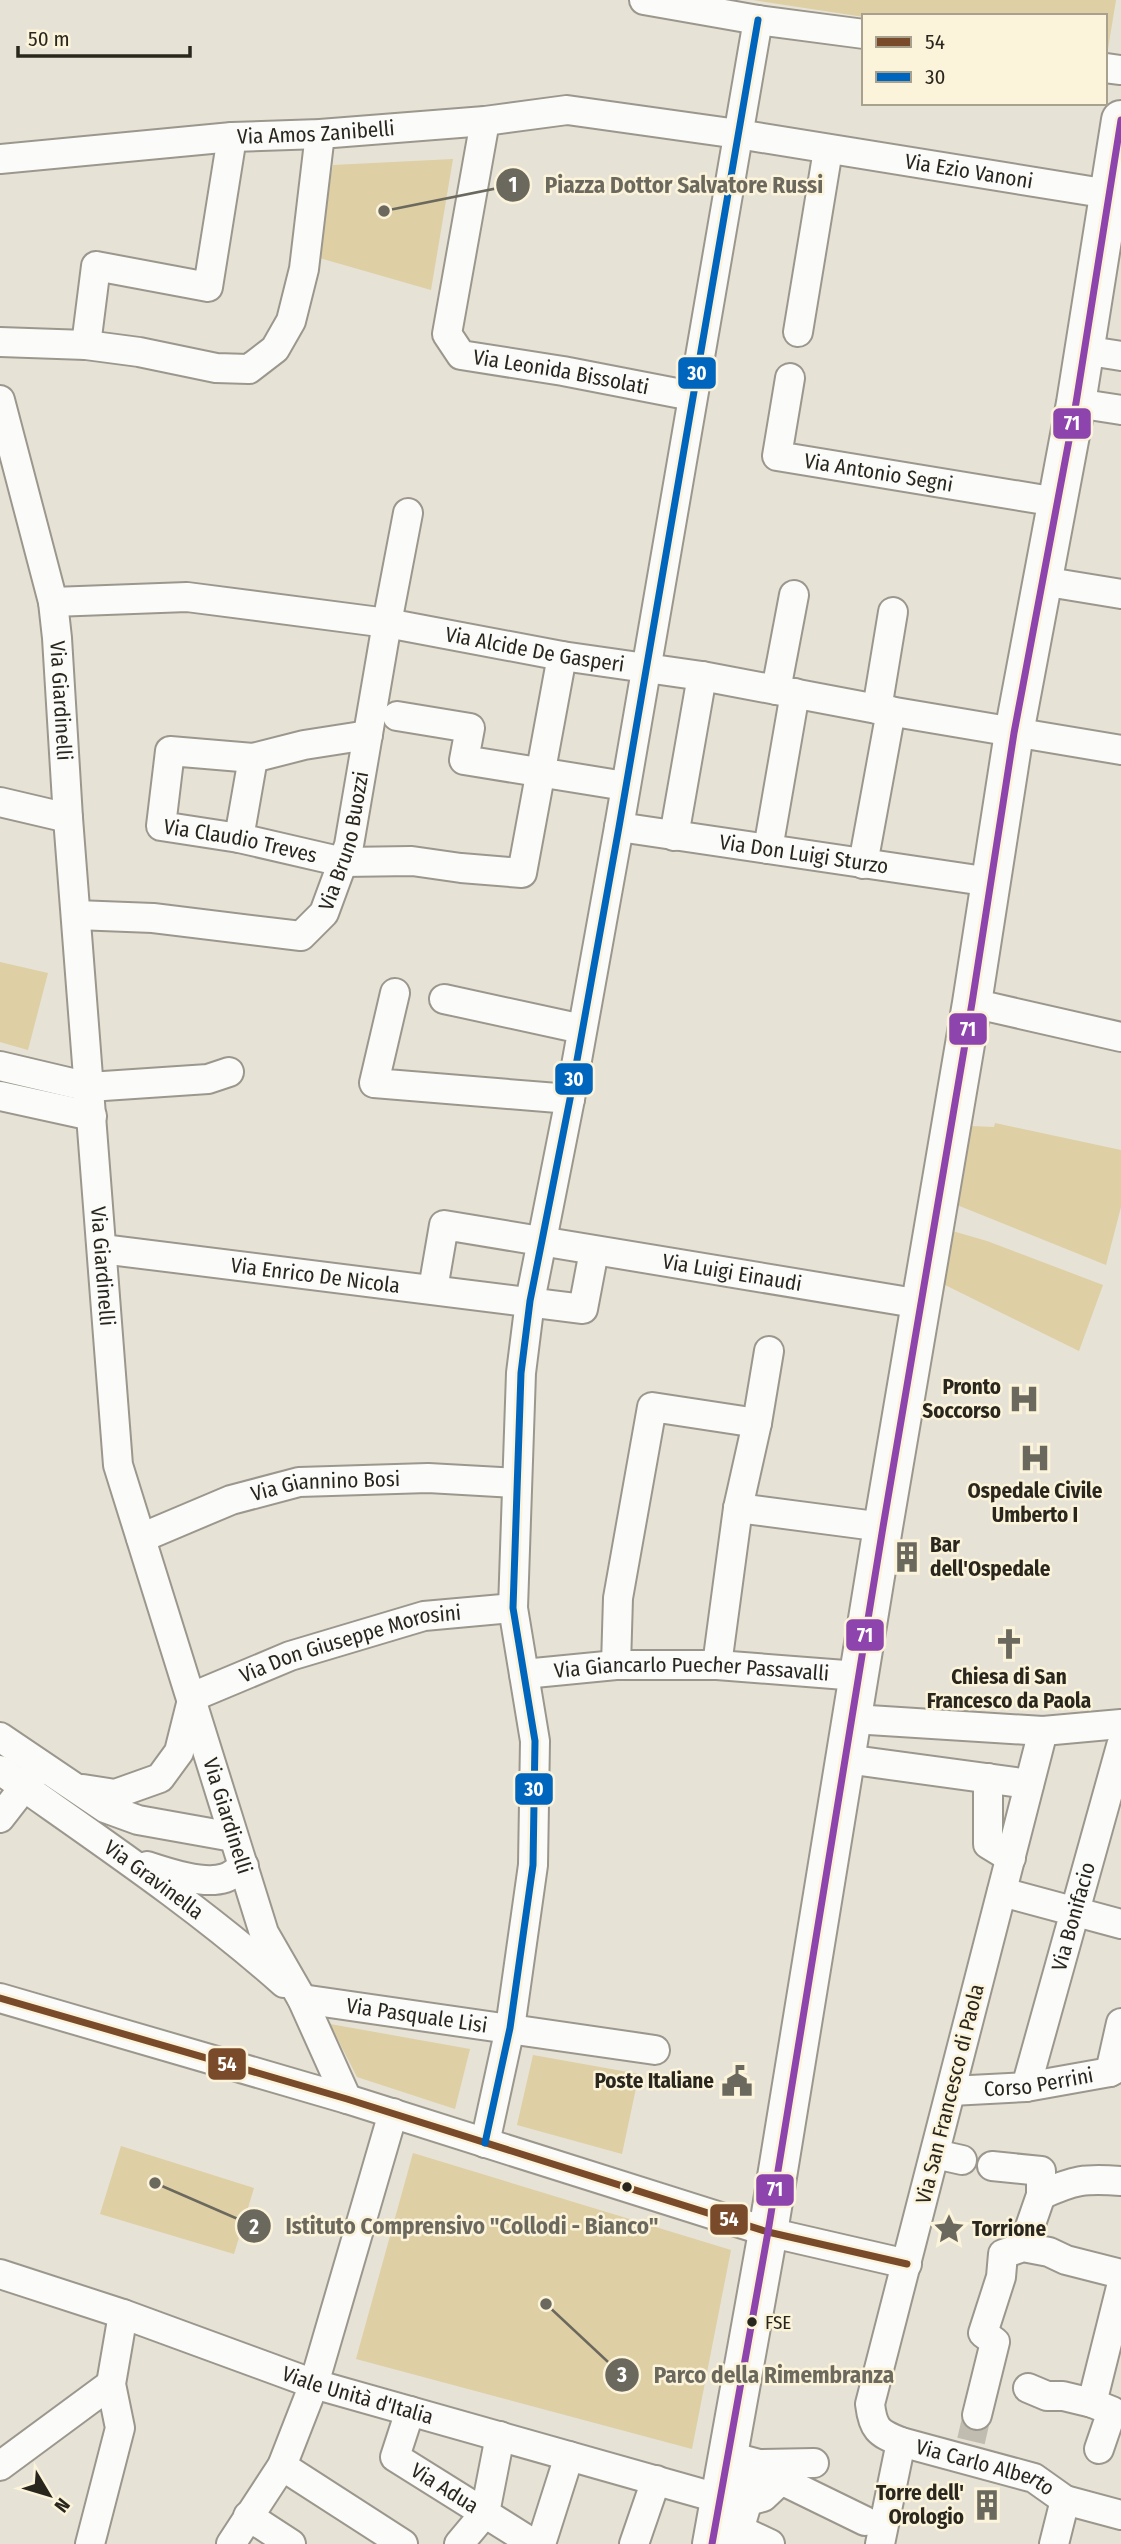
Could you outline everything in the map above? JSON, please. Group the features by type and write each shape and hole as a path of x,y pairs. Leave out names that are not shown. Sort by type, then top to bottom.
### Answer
{"street":[{"path":"644,0 758,20 862,34"},
{"path":"485,2143 510,2028 533,1865 535,1741 513,1608 521,1373 530,1301 619,827 758,20"},
{"name":"Via Amos Zanibelli","path":"0,159 232,137 320,134 485,121 567,110 738,134"},
{"path":"731,2523 744,2460 768,2232 858,1676 972,1003 1014,733 1076,402 1121,120"},
{"name":"Via Leonida Bissolati","path":"485,121 447,334 461,355 692,396"},
{"path":"0,342 86,345 139,352 216,368 249,369 275,349 291,321 304,269 320,134"},
{"name":"Via Ezio Vanoni","path":"738,134 1109,194"},
{"path":"86,345 96,267 208,286 232,137"},
{"path":"798,332 828,150"},
{"path":"1083,350 1121,356"},
{"name":"Via Antonio Segni","path":"790,378 777,456 1057,502"},
{"name":"Via Giardinelli","path":"0,400 53,601 118,1465 264,1933 302,1999 347,2099"},
{"path":"1076,402 1121,410"},
{"name":"Via Bruno Buozzi","path":"76,915 153,918 301,936 324,913 349,845 408,513"},
{"path":"1042,580 1121,594"},
{"path":"768,849 794,595"},
{"name":"Via Alcide De Gasperi","path":"53,601 187,597 387,623 562,656 702,676 1121,750"},
{"path":"863,864 884,710 893,612"},
{"path":"540,773 562,656"},
{"path":"674,836 702,676"},
{"path":"397,716 470,728 464,760 625,786"},
{"path":"239,838 253,758 304,745 368,736"},
{"name":"Via Claudio Treves","path":"253,758 170,751 161,826 239,838 343,862 412,861 522,873 540,773"},
{"path":"0,802 68,818"},
{"name":"Via Don Luigi Sturzo","path":"619,827 991,882"},
{"path":"395,993 374,1083 570,1099"},
{"path":"444,999 582,1029"},
{"path":"972,1003 1121,1037"},
{"path":"0,1066 89,1087 208,1079 229,1072"},
{"path":"0,1096 92,1116"},
{"name":"Via Luigi Einaudi","path":"433,1289 444,1224 921,1304"},
{"name":"Via Enrico De Nicola","path":"102,1249 583,1309 594,1251"},
{"path":"717,1665 738,1508 757,1423 769,1351"},
{"path":"616,1665 618,1598 652,1407 757,1423"},
{"name":"Via Giannino Bosi","path":"142,1538 232,1500 299,1482 428,1478 517,1483"},
{"path":"738,1508 883,1527"},
{"name":"Via Don Giuseppe Morosini","path":"192,1697 290,1656 424,1616 513,1608"},
{"name":"Via Giancarlo Puecher Passavalli","path":"524,1674 616,1665 717,1665 858,1676"},
{"name":"Via Gravinella","path":"0,1770 115,1794 160,1778 179,1752 192,1697"},
{"path":"853,1718 1044,1731 1121,1724"},
{"name":"Via San Francesco di Paola","path":"901,2442 882,2434 872,2423 870,2404 907,2264 948,2157 951,2091 1044,1731"},
{"name":"Via Gravinella","path":"0,1737 32,1776 134,1863 241,1945 302,1999"},
{"name":"Via Bonifacio","path":"1026,2087 1074,1912 1110,1832 1121,1746"},
{"path":"846,1759 1029,1784"},
{"path":"0,1818 32,1776"},
{"path":"988,1779 988,1844 1011,1858"},
{"name":"Via Gravinella","path":"72,1787 105,1808 138,1820 233,1837"},
{"path":"134,1863 175,1875 214,1880 228,1878 244,1866"},
{"path":"1002,1892 1121,1924"},
{"path":"0,1997 393,2113 768,2232 907,2264"},
{"name":"Via Pasquale Lisi","path":"302,1999 654,2050"},
{"path":"1115,2069 1121,2023"},
{"name":"Corso Perrini","path":"951,2091 1026,2087 1115,2069"},
{"path":"230,2544 282,2466 314,2384 393,2113"},
{"path":"992,2166 1041,2171 1041,2194 1001,2277 983,2333 995,2342 1009,2380 1047,2396 1063,2396 1112,2411 1099,2449"},
{"path":"1041,2194 1071,2182 1092,2179 1121,2181"},
{"path":"1013,2251 1049,2252 1066,2260 1121,2274"},
{"name":"Viale Unità d'Italia","path":"0,2274 123,2314 314,2384 656,2480 771,2544"},
{"path":"1092,2403 1121,2287"},
{"path":"90,2544 120,2428 111,2384 123,2314"},
{"path":"972,2439 1009,2380"},
{"path":"0,2466 111,2384"},
{"name":"Via Adua","path":"410,2411 395,2457 534,2544"},
{"path":"459,2544 485,2513 500,2437"},
{"name":"Via Carlo Alberto","path":"901,2442 972,2439 1065,2500 1119,2510"},
{"path":"731,2523 781,2480 872,2532 901,2442"},
{"path":"541,2544 569,2456"},
{"path":"744,2460 814,2463"},
{"path":"282,2466 403,2544"},
{"path":"634,2544 656,2480"},
{"path":"1054,2544 1065,2500"},
{"path":"248,2516 291,2544"}],"shaded area":[{"path":"753,0 1116,0 1107,55 1107,14 862,14 862,17"},
{"path":"453,159 431,290 316,257 333,165"},
{"path":"0,962 48,973 28,1050 0,1042"},
{"path":"995,1123 1121,1150 1121,1207 1106,1265 957,1205 971,1126 994,1127"},
{"path":"949,1230 987,1241 1103,1285 1079,1351 941,1283"},
{"path":"330,2024 470,2049 455,2109 357,2077"},
{"path":"533,2055 639,2074 622,2154 517,2125"},
{"path":"121,2146 254,2188 234,2254 100,2214"},
{"path":"413,2153 731,2250 692,2449 356,2359"}],"tunnel":[{"path":"971,2441 977,2415"}],"transit line":[{"name":"30","path":"485,2143 510,2028 533,1865 535,1741 513,1608 521,1373 530,1301 619,827 758,20"},
{"name":"71","path":"712,2544 768,2232 972,1003 1014,733 1076,403 1121,120"},
{"name":"54","path":"0,1998 347,2099 768,2232 907,2264"}],"place":[{"name":"Piazza Dottor Salvatore Russi","path":"384,211"},
{"name":"Pronto Soccorso","path":"1024,1399"},
{"name":"Ospedale Civile Umberto I","path":"1035,1458"},
{"name":"Bar dell'Ospedale","path":"907,1557"},
{"name":"Chiesa di San Francesco da Paola","path":"1009,1644"},
{"name":"Poste Italiane","path":"737,2081"},
{"name":"Istituto Comprensivo \"Collodi - Bianco\"","path":"155,2183"},
{"name":"Torrione","path":"949,2229"},
{"name":"Parco della Rimembranza","path":"546,2304"},
{"name":"FSE","path":"752,2322"},
{"name":"Torre dell' Orologio","path":"987,2505"}]}
